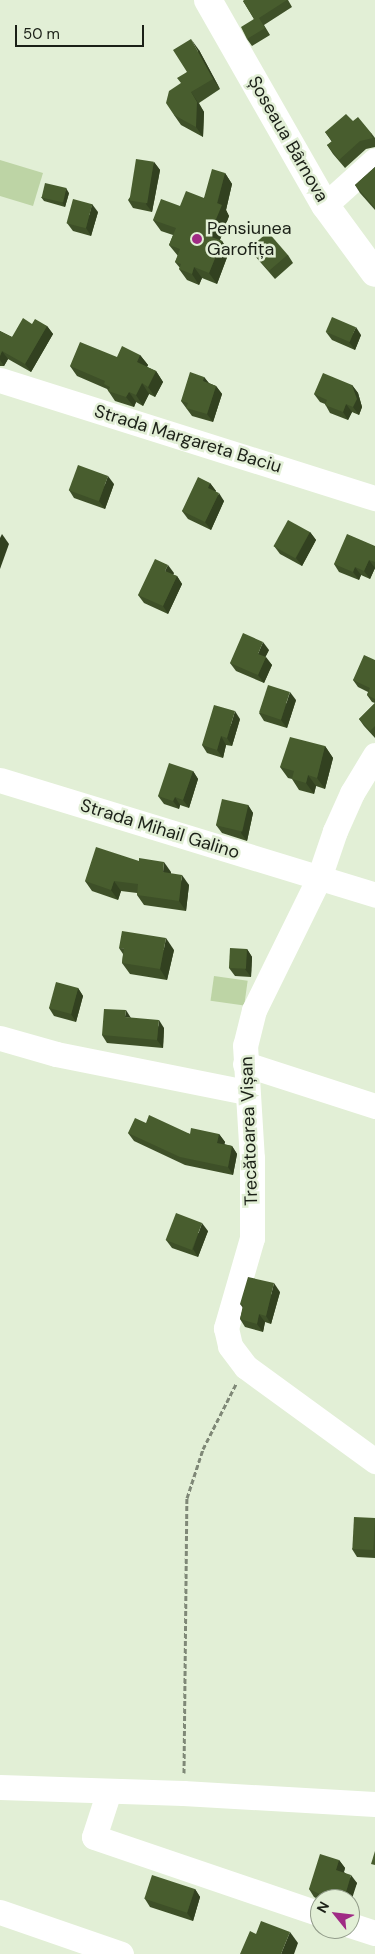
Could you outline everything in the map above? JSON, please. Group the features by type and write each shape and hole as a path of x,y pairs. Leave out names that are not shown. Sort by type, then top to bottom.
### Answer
{"main road":[{"name":"Șoseaua Bârnova","path":"208,0 325,204 375,274"}],"street":[{"path":"325,204 375,160"},
{"name":"Strada Margareta Baciu","path":"0,380 375,498"},
{"name":"Trecătoarea Vișan","path":"372,767 352,793 335,831 319,878 254,1010 245,1045 252,1158 252,1238 226,1328 230,1346 246,1367 375,1460"},
{"name":"Strada Mihail Galino","path":"0,780 375,895"},
{"path":"0,1038 56,1054 247,1092"},
{"path":"245,1064 375,1106"},
{"path":"0,1787 183,1793 375,1804"},
{"path":"109,1791 94,1837 310,1911"},
{"path":"0,1912 121,1954"},
{"path":"360,1928 375,1933"}],"path":[{"path":"183,1793 187,1498 203,1449 225,1403 246,1367"}],"green space":[{"path":"0,160 43,173 33,206 0,196"},
{"path":"214,976 248,981 244,1005 211,1001"}],"building":[{"path":"244,0 287,0 259,18 265,28 247,39 241,27 254,19"},
{"path":"191,39 213,79 191,92 197,102 196,127 174,115 166,103 169,91 181,83 177,78 187,72 173,50"},
{"path":"346,114 353,121 358,117 372,134 373,138 360,141 339,160 327,145 332,141 325,132"},
{"path":"136,159 154,162 147,203 129,200"},
{"path":"375,167 375,208 355,185"},
{"path":"212,169 225,173 217,203 222,205 209,236 222,241 209,273 194,267 192,274 179,269 181,264 175,262 180,249 169,245 176,228 153,220 161,199 180,206 186,191 204,198"},
{"path":"45,183 66,188 63,203 42,198"},
{"path":"73,199 92,204 86,228 67,223"},
{"path":"268,232 288,255 269,271 249,248"},
{"path":"332,317 356,327 350,342 326,332"},
{"path":"23,318 32,324 35,319 47,326 25,364 2,351 0,356 0,331 12,337"},
{"path":"80,342 117,357 122,346 140,355 137,362 156,371 148,387 142,383 136,395 129,392 126,397 108,391 110,387 104,384 105,381 70,366"},
{"path":"190,372 204,377 203,381 216,386 207,414 186,408 188,403 181,401"},
{"path":"323,373 352,385 357,399 353,407 346,404 343,412 325,405 327,400 314,394"},
{"path":"78,465 108,476 99,501 69,490"},
{"path":"198,477 210,483 208,488 219,493 205,522 182,511"},
{"path":"288,520 310,532 295,558 273,546"},
{"path":"347,534 375,546 375,562 369,560 364,571 355,567 353,572 334,564"},
{"path":"155,559 168,565 165,571 177,576 163,606 138,595"},
{"path":"243,633 263,642 258,654 266,657 258,675 230,663"},
{"path":"364,655 375,660 375,699 367,695 370,688 353,680"},
{"path":"268,685 290,692 281,720 259,713"},
{"path":"375,703 375,726 370,731 359,719"},
{"path":"214,705 235,711 227,738 221,736 217,750 202,745"},
{"path":"290,737 325,746 317,778 308,775 306,783 292,779 294,771 280,767"},
{"path":"169,763 193,771 183,800 175,797 173,801 158,796"},
{"path":"222,799 248,805 242,831 216,825"},
{"path":"96,847 139,861 139,858 164,862 163,872 182,875 179,901 137,895 138,884 114,881 111,890 85,881"},
{"path":"122,931 166,938 160,969 122,963 124,948 119,948"},
{"path":"230,948 247,949 246,969 229,968"},
{"path":"56,982 78,988 71,1014 49,1008"},
{"path":"104,1009 126,1010 125,1017 159,1020 157,1040 102,1035"},
{"path":"149,1115 190,1134 191,1128 219,1134 217,1143 232,1146 228,1167 180,1157 128,1133 135,1118 146,1123"},
{"path":"176,1213 202,1223 192,1250 166,1240"},
{"path":"248,1277 274,1283 266,1316 259,1314 257,1324 240,1319 243,1305 240,1304"},
{"path":"354,1517 375,1518 373,1550 352,1549"},
{"path":"375,1851 375,1865 371,1864"},
{"path":"320,1854 339,1860 336,1870 351,1875 347,1889 309,1889"},
{"path":"152,1875 195,1889 187,1913 144,1899"},
{"path":"261,1921 290,1932 281,1954 240,1954 250,1931 256,1934"}],"place":[{"name":"Pensiunea Garofița","path":"197,239"}]}
